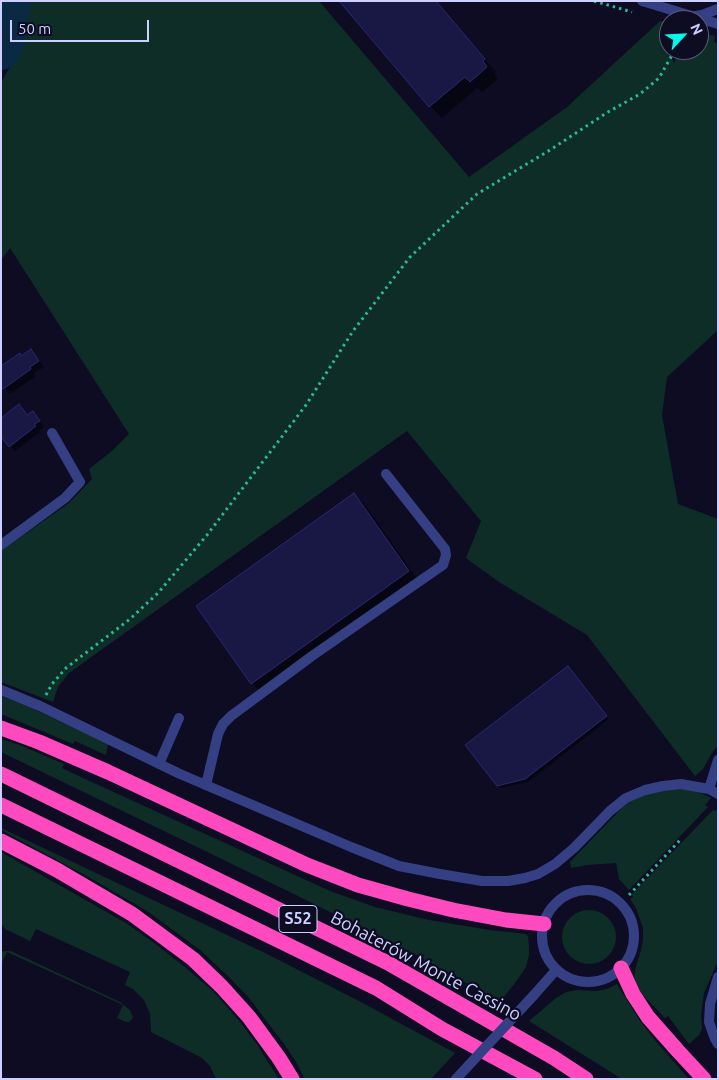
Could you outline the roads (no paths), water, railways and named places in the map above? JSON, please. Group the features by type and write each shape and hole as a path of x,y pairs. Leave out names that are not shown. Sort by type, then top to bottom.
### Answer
{"highway":[{"path":"1,728 39,742 108,772 307,865 358,885 453,910 506,920 544,924"},
{"name":"Bohaterów Monte Cassino","path":"1,774 388,964 554,1058 586,1079"},
{"name":"S52","path":"1,805 376,988 442,1029 535,1079"},
{"path":"1,841 57,870 132,914 193,958 249,1017 292,1079"},
{"path":"621,968 633,994 648,1017 704,1079"}],"street":[{"path":"642,1 673,10"},
{"path":"1,545 65,498 80,482 52,433"},
{"path":"206,785 218,734 223,724 231,716 312,656 443,566 446,555 445,549 386,474"},
{"path":"1,690 40,706 206,785 399,866 482,881 508,881 525,878 547,869 574,848 610,811 626,798 645,790 681,784 713,791 718,760"},
{"path":"159,764 179,718"},
{"path":"589,890 604,893 617,900 627,912 633,926 634,941 630,956 621,968 610,977 596,982 582,982 568,978 556,970 548,960 542,937 544,924 550,910 560,899 574,892 589,890"},
{"path":"456,1079 556,970"},
{"path":"718,977 710,1004 709,1022 718,1044"}],"waterway":[{"path":"1,53 6,45 14,1"}]}
